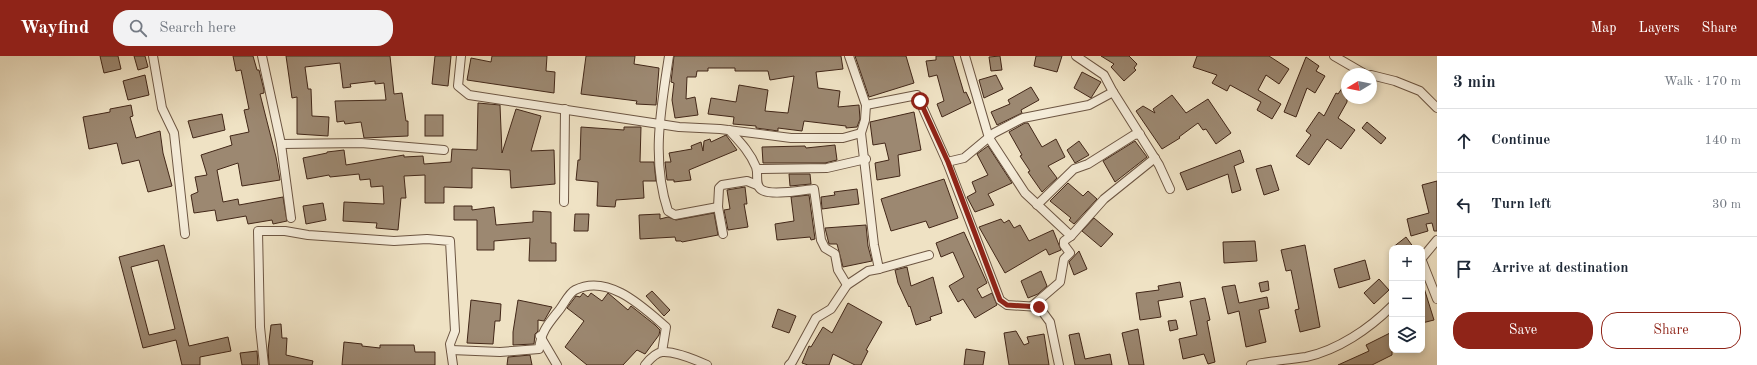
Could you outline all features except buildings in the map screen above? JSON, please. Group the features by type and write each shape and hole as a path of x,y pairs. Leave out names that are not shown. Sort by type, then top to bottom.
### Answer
{"street":[{"path":"154,56 162,108 174,133 185,234"},
{"path":"262,56 281,144 292,218"},
{"path":"461,56 458,86 469,95 679,127 729,130 791,138 843,138 861,133"},
{"path":"669,56 660,123 658,167 668,211 675,215 718,207"},
{"path":"849,56 866,104 865,120 861,133 866,159 874,245 879,269"},
{"path":"965,56 989,138 1025,193 1071,236"},
{"path":"1076,56 1104,74 1113,92 1155,158 1170,189"},
{"path":"1334,56 1355,68"},
{"path":"1377,77 1395,81 1420,91 1437,108"},
{"path":"948,162 964,158 989,138 1022,118 1089,105 1113,92"},
{"path":"866,104 917,95 948,162 1000,300 1007,305 1039,307 1050,322 1059,365"},
{"path":"564,202 565,109"},
{"path":"729,130 747,149 757,169 757,185"},
{"path":"1037,205 1074,169 1088,164 1134,135 1140,134"},
{"path":"281,144 361,143 444,150"},
{"path":"1032,306 1060,282 1064,259 1070,253 1064,245 1064,241 1071,236 1104,199 1155,158"},
{"path":"757,169 827,168 866,159"},
{"path":"723,234 718,207 718,193 722,185 747,181 757,185 761,190 769,193 814,189 821,240 825,248 835,254 838,270 847,285"},
{"path":"264,365 260,327 258,231 285,231 308,235 394,241 427,239 450,241 455,331 450,344 452,365"},
{"path":"1425,255 1437,240"},
{"path":"789,365 816,318 831,309 847,285 868,271 929,256"},
{"path":"1425,267 1437,299"},
{"path":"451,350 500,352 539,349 540,336 574,290 593,285 618,290 648,311 666,327 662,352"},
{"path":"1251,365 1307,356 1341,345 1357,335 1389,308"},
{"path":"540,336 557,365"},
{"path":"645,365 652,357 662,352 689,357 707,365"}],"route":[{"path":"920,101 948,162 1000,300 1007,305 1039,307"}]}
